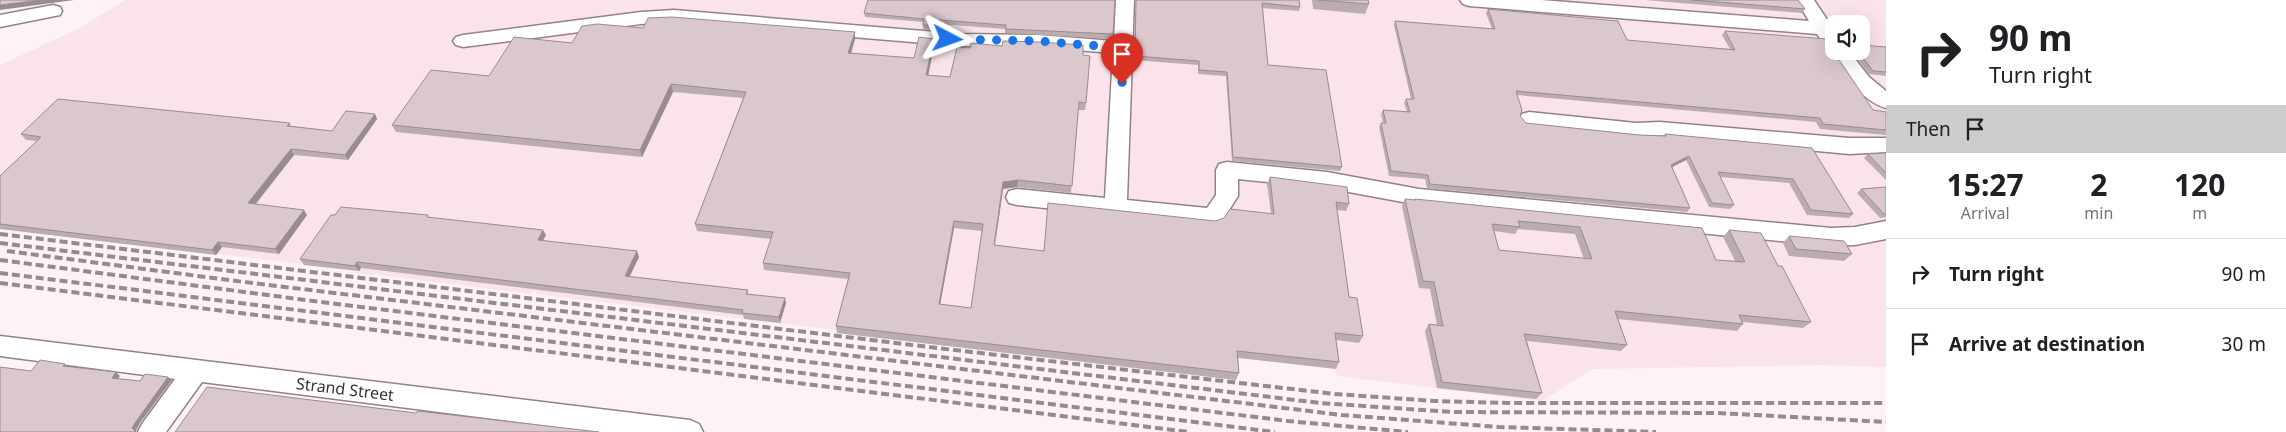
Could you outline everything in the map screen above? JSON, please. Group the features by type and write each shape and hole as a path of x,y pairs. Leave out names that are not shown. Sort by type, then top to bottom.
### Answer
{"street":[{"path":"1116,207 1126,0"},
{"path":"1469,0 1538,3 1825,36"},
{"path":"1806,0 1825,31"},
{"path":"0,21 53,11"},
{"path":"463,42 641,18 674,16 960,40 1038,41 1124,48"},
{"path":"1846,60 1862,82 1886,101"},
{"path":"1529,119 1636,130 1660,129 1849,146 1886,145"},
{"path":"1017,197 1213,216 1227,196 1227,170 1327,180 1419,196 1822,236 1850,237 1886,230"},
{"name":"Strand Street","path":"0,346 690,432"},
{"path":"151,432 196,370"}],"shaded area":[{"path":"125,0 1886,0 1886,367 1822,365 1593,369 1542,401 1337,376 1335,369 1235,357 1236,380 837,333 838,330 536,294 537,292 533,291 532,294 378,275 379,273 374,275 304,264 0,229 0,65 82,27"}],"building":[{"path":"0,0 42,0 0,5"},
{"path":"868,0 1115,0 1113,34 1006,29 1006,25 939,20 938,26 923,25 924,19 864,13"},
{"path":"1136,0 1299,0 1300,7 1262,3 1268,65 1326,70 1342,167 1233,157 1227,72 1199,70 1199,61 1135,56"},
{"path":"1318,0 1368,0 1369,4"},
{"path":"1692,0 1798,0 1805,9"},
{"path":"1488,9 1618,21 1627,40 1735,50 1725,31 1825,39 1825,60 1839,60 1873,110 1886,112 1886,130 1823,124 1820,118 1516,91 1522,110 1520,116 1526,123 1639,135 1666,136 1665,134 1812,148 1853,214 1811,210 1793,179 1718,172 1734,205 1712,203 1689,156 1671,165 1690,208 1430,184 1428,175 1391,171 1381,123 1386,123 1383,110 1410,112 1406,99 1414,99 1395,21 1495,29"},
{"path":"672,17 855,32 848,53 914,58 919,37 934,39 926,75 950,77 957,47 970,48 971,43 1002,46 1003,41 1083,45 1083,55 1090,56 1086,103 1079,102 1072,186 1018,180 1003,182 994,245 1044,251 1048,203 1215,221 1224,218 1230,209 1274,214 1270,177 1347,187 1349,204 1336,202 1349,297 1357,298 1363,336 1335,333 1339,362 1237,351 1239,373 836,326 850,273 763,263 773,232 695,224 746,92 671,84 640,150 392,125 431,70 489,76 514,37 572,43 582,26 597,24 643,28 648,18","holes":["954,221 983,224 971,308 939,304"]},
{"path":"1870,46 1886,47 1886,72 1873,71 1865,60 1870,60"},
{"path":"58,99 290,123 287,126 332,131 346,111 375,114 345,155 291,149 248,203 304,210 275,249 218,242 212,250 0,224 0,176 41,137 21,134"},
{"path":"1886,153 1886,173 1868,154"},
{"path":"1886,187 1886,214 1884,214 1861,189"},
{"path":"1405,199 1702,228 1716,260 1745,262 1729,230 1761,233 1778,266 1782,266 1811,322 1739,315 1743,324 1615,311 1627,345 1524,334 1542,393 1442,382 1429,324 1443,326 1434,282 1423,281","holes":["1518,221 1580,227 1592,259 1499,250 1492,224 1520,227"]},
{"path":"341,207 428,215 427,217 543,230 538,240 637,251 625,276 748,290 746,294 785,298 779,317 742,313 743,310 357,262 355,266 300,259 331,215 335,215"},
{"path":"1789,236 1844,241 1852,254 1796,249"},
{"path":"40,360 65,364 63,366 116,372 112,378 140,381 145,374 168,377 132,428 134,432 0,432 0,367 31,371"},
{"path":"207,387 416,413 418,411 599,432 175,432"}],"railway":[{"path":"0,234 937,348 1335,394 1435,401 1508,403 1886,403"},
{"path":"0,243 1320,403 1452,412 1718,413 1886,422"},
{"path":"7,251 244,282 1342,415 1499,427 1656,432"},
{"path":"0,260 321,302 1288,421 1408,432"},
{"path":"0,273 1275,432"},
{"path":"0,283 1189,432"}],"route":[{"path":"948,39 1038,41 1124,48 1122,84"}]}
